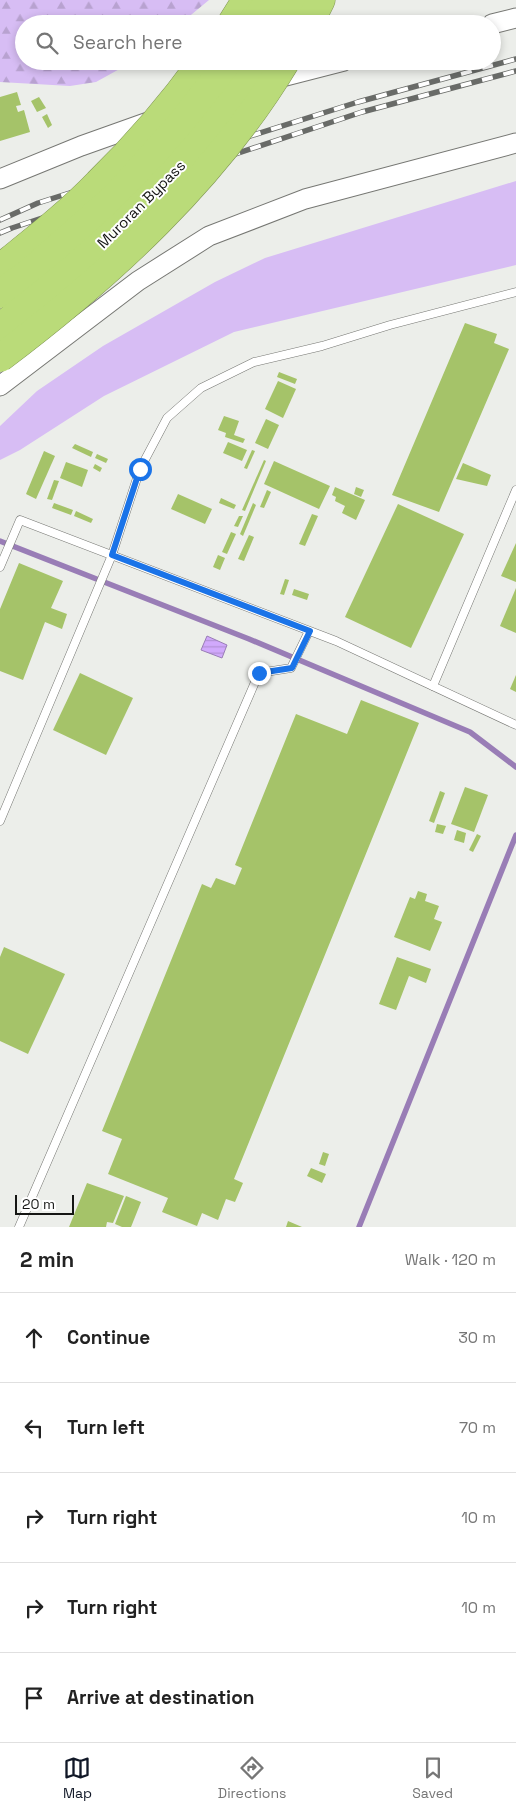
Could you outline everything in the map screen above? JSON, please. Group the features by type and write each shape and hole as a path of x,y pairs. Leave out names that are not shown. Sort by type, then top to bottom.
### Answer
{"highway":[{"path":"237,15 246,0"},
{"path":"260,15 269,0"},
{"path":"289,15 298,0"},
{"path":"314,15 321,0"},
{"path":"0,268 42,234 98,183 179,95 197,70"},
{"name":"Muroran Bypass","path":"0,294 31,271 116,196 178,126 223,70"},
{"name":"Muroran Bypass","path":"0,327 48,291 101,246 161,188 212,129 255,70"},
{"path":"0,358 52,319 131,250 200,178 267,93 281,70"}],"street":[{"path":"501,22 516,18"},
{"path":"0,179 81,146 265,82 310,70"},
{"path":"0,386 138,281 209,236 305,199 516,143"}],"lane":[{"path":"0,821 112,555 140,469 167,418 201,388 254,362 322,346 390,325 516,292"},
{"path":"433,686 516,490"},
{"path":"0,567 20,520 336,641 516,725"},
{"path":"19,1227 259,673 292,668 310,631"}],"green space":[{"path":"0,0 209,0 191,15 15,15 15,70 118,70 96,82 70,86 0,82"},
{"path":"516,181 516,265 234,332 104,396 20,450 0,460 0,426 37,391 103,346 215,282 265,258"}],"shaded area":[{"path":"207,636 227,645 222,658 201,650"}],"building":[{"path":"17,92 21,105 16,106 18,112 24,110 30,132 0,141 0,97"},
{"path":"39,97 46,108 37,112 31,101"},
{"path":"47,114 52,125 48,128 42,117"},
{"path":"465,323 497,334 494,343 509,349 439,512 392,495"},
{"path":"279,372 297,379 295,384 277,377"},
{"path":"278,381 296,389 283,418 265,409"},
{"path":"224,416 239,421 234,435 245,439 243,443 225,437 226,433 218,430"},
{"path":"266,419 279,425 268,449 255,443"},
{"path":"228,442 247,450 242,461 223,453"},
{"path":"75,444 93,452 91,457 72,448"},
{"path":"252,450 255,451 247,469 244,468"},
{"path":"44,451 55,456 36,499 26,494"},
{"path":"97,454 108,459 106,463 95,458"},
{"path":"264,460 266,461 245,511 242,510"},
{"path":"274,461 330,486 319,509 264,484"},
{"path":"66,462 88,470 82,487 60,478"},
{"path":"463,463 491,475 487,486 456,479"},
{"path":"95,464 102,468 100,472 93,468"},
{"path":"54,480 59,481 52,500 47,499"},
{"path":"335,487 365,500 356,520 342,513 345,506 335,501 336,497 332,495"},
{"path":"356,487 364,490 361,497 354,494"},
{"path":"267,490 271,492 264,508 260,507"},
{"path":"178,494 212,509 205,524 171,509"},
{"path":"221,498 236,505 234,509 219,503"},
{"path":"54,503 73,510 71,515 52,508"},
{"path":"253,503 256,505 243,536 240,534"},
{"path":"398,504 464,534 411,648 345,617"},
{"path":"76,511 93,519 91,523 74,516"},
{"path":"312,514 318,516 305,546 299,544"},
{"path":"239,516 243,516 238,527 234,526"},
{"path":"231,532 236,534 227,554 222,552"},
{"path":"249,535 254,537 244,561 238,559"},
{"path":"516,543 516,582 501,576"},
{"path":"218,555 225,558 220,570 213,567"},
{"path":"19,563 63,581 51,608 67,614 62,629 45,622 23,680 0,671 0,609"},
{"path":"285,579 289,580 284,595 280,594"},
{"path":"516,588 516,633 500,626"},
{"path":"294,589 309,594 307,600 292,595"},
{"path":"80,673 133,698 106,755 53,730"},
{"path":"516,675 516,692 510,689"},
{"path":"361,700 419,723 234,1179 243,1183 235,1202 226,1199 218,1220 202,1213 197,1226 162,1212 168,1198 108,1174 122,1139 102,1131 202,884 211,888 216,878 235,885 242,868 235,865 296,714 347,734"},
{"path":"465,787 488,795 474,832 451,824"},
{"path":"440,791 445,793 434,823 429,821"},
{"path":"437,824 446,826 443,834 435,832"},
{"path":"457,830 466,833 464,843 454,840"},
{"path":"477,834 481,836 473,852 469,850"},
{"path":"418,891 427,894 425,901 439,906 434,919 442,922 430,951 394,937 410,897 415,899"},
{"path":"4,947 65,974 28,1054 0,1041 0,957"},
{"path":"397,957 431,969 426,983 409,976 396,1010 379,1004"},
{"path":"323,1152 329,1154 325,1166 319,1164"},
{"path":"311,1168 326,1174 322,1183 307,1176"},
{"path":"87,1183 124,1196 113,1223 107,1222 106,1227 69,1227"},
{"path":"126,1196 141,1202 131,1227 122,1227 115,1224"},
{"path":"288,1221 302,1227 286,1227"}],"waterway":[{"path":"0,541 249,639 470,732 516,767"},
{"path":"359,1227 516,835"}],"railway":[{"path":"501,63 516,59"},
{"path":"0,220 38,203 358,102 476,70"},
{"path":"0,233 362,112 516,71"}],"route":[{"path":"140,469 112,555 310,631 292,668 259,673"}]}
